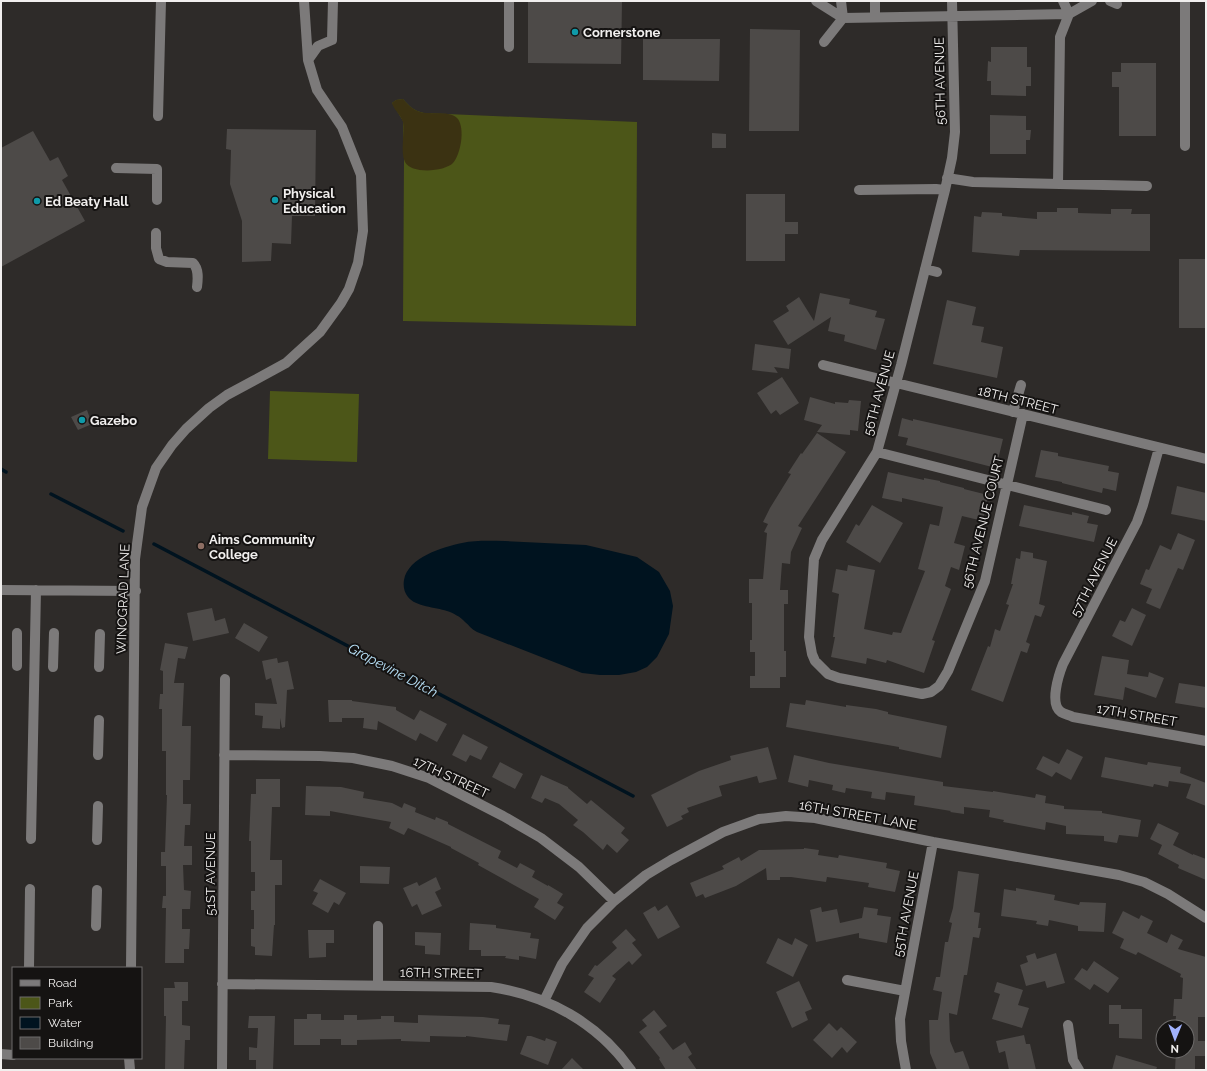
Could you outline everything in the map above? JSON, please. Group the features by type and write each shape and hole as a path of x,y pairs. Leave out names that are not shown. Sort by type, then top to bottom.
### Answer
{"street":[{"path":"158,116 161,1"},
{"name":"WINOGRAD LANE","path":"130,967 136,592 135,559 142,507 156,468 168,450 186,429 209,408 227,395 286,364 320,332 341,303 358,263 363,231 361,175 342,127 317,90 308,60 304,1"},
{"path":"308,60 318,46 332,40 333,1"},
{"path":"509,1 509,46"},
{"path":"816,1 843,18 1069,14 1092,1"},
{"path":"824,42 843,18 841,1"},
{"path":"875,1 875,17"},
{"name":"56TH AVENUE","path":"926,693 922,694 838,678 828,674 815,661 812,654 809,637 814,559 822,540 877,452 945,190 952,158 955,132 952,1"},
{"path":"1058,184 1060,37 1069,14 1063,1"},
{"path":"1185,1 1185,146"},
{"path":"116,168 157,169 157,200"},
{"path":"947,178 973,182 1147,186"},
{"path":"859,190 945,190"},
{"path":"156,233 156,248 159,259 167,262 193,263 197,271 197,287"},
{"path":"924,269 937,272"},
{"name":"18TH STREET","path":"823,365 1206,459"},
{"name":"56TH AVENUE COURT","path":"926,693 931,692 939,686 948,671 985,581 1006,485 1022,385"},
{"name":"57TH AVENUE","path":"1064,713 1060,712 1056,707 1056,689 1059,673 1137,522 1159,448"},
{"path":"877,452 1106,510"},
{"path":"1,590 136,592"},
{"path":"31,839 36,590"},
{"path":"17,633 17,666"},
{"path":"53,667 54,633"},
{"path":"99,668 100,634"},
{"name":"51ST AVENUE","path":"222,1070 225,679"},
{"name":"17TH STREET","path":"1064,713 1073,716 1206,741"},
{"path":"98,755 99,720"},
{"name":"17TH STREET","path":"224,755 320,756 353,758 392,766 429,778 503,816 540,838 579,867 614,900"},
{"path":"97,840 98,806"},
{"name":"16TH STREET LANE","path":"544,1001 562,964 587,928 614,900 646,875 670,860 723,832 759,819 786,816 815,818 933,842 1119,875 1144,882 1168,894 1206,918"},
{"name":"55TH AVENUE","path":"906,1070 900,1019 933,842"},
{"path":"29,967 30,889"},
{"path":"96,926 97,890"},
{"path":"378,926 378,985"},
{"path":"847,980 905,991"},
{"name":"16TH STREET","path":"222,984 491,987 504,989 544,1001 575,1016 603,1037 631,1070"},
{"path":"1068,1025 1073,1060 1079,1070"},
{"path":"1,1054 12,1055"},
{"path":"129,1059 130,1070"}],"green space":[{"path":"403,99 412,108 424,113 637,122 636,326 403,321 403,121 392,103 396,100"},
{"path":"270,391 359,394 357,462 268,459"}],"sand":[{"path":"403,99 417,111 451,115 458,119 462,135 460,148 456,159 449,166 435,170 420,170 408,166 405,162 403,153 403,122 392,103 396,100"}],"water":[{"path":"505,541 586,545 637,557 659,572 670,591 673,606 669,634 657,657 647,667 636,672 619,675 582,673 477,632 457,615 416,603 408,597 404,589 404,580 407,572 412,565 427,554 445,547 467,542"}],"building":[{"name":"Cornerstone","path":"528,1 622,1 621,64 528,63"},
{"path":"750,29 800,30 799,131 749,131"},
{"path":"643,39 720,39 719,81 643,80"},
{"path":"991,47 1027,47 1027,67 1031,67 1031,86 1026,86 1026,96 991,95 991,81 987,81 988,61 991,62"},
{"path":"1121,63 1156,63 1156,136 1119,136 1119,87 1112,87 1112,72 1121,72"},
{"path":"990,115 1026,116 1026,130 1031,130 1030,140 1026,140 1026,154 990,154"},
{"name":"Physical Education","path":"227,129 316,130 315,216 292,216 291,244 272,243 271,261 242,262 242,221 230,184 231,150 226,149"},
{"name":"Ed Beaty Hall","path":"33,131 50,161 58,157 68,176 62,180 85,221 1,267 1,148"},
{"path":"712,133 726,134 726,148 712,148"},
{"path":"746,194 785,194 785,222 798,222 798,234 785,234 785,261 746,261"},
{"path":"1057,208 1078,208 1078,213 1111,214 1111,209 1132,209 1131,214 1150,214 1150,251 1020,250 1019,256 972,252 974,216 981,217 982,212 1002,213 1002,216 1037,219 1037,212 1057,212"},
{"path":"1179,259 1206,259 1206,328 1179,328"},
{"path":"820,293 850,299 849,304 877,311 875,317 885,319 876,350 844,341 845,335 828,331 831,317 788,345 773,321 789,311 786,306 799,297 814,321"},
{"path":"947,300 976,307 972,325 984,327 981,342 1003,347 997,378 933,364"},
{"path":"755,344 791,349 789,369 774,367 778,373 752,370"},
{"path":"782,377 799,403 780,415 776,410 771,414 757,393"},
{"path":"810,397 835,404 835,402 848,403 849,400 861,401 858,431 850,430 850,435 817,432 822,425 804,420"},
{"name":"Gazebo","path":"87,410 92,424 78,430 71,417"},
{"path":"902,418 913,421 913,419 1003,439 996,468 906,445 908,438 898,436"},
{"path":"817,433 846,452 798,526 802,528 791,552 790,564 782,563 780,590 788,590 788,604 784,604 784,651 786,651 786,677 780,677 780,688 750,688 750,676 755,676 755,652 750,652 750,640 752,640 752,603 749,603 749,579 763,579 767,533 764,532 768,524 763,522 791,474 788,473 801,453 802,454"},
{"path":"1041,450 1058,453 1058,456 1109,466 1108,471 1119,473 1116,491 1103,488 1102,493 1062,482 1035,477"},
{"path":"888,472 924,480 924,478 940,481 988,495 983,521 962,516 954,543 965,546 959,570 951,567 945,586 951,589 932,640 935,641 924,673 887,660 886,663 867,658 866,664 831,657 835,637 833,637 839,594 832,592 836,569 847,571 848,565 875,570 864,629 892,635 893,632 901,633 925,571 918,569 930,524 939,526 943,507 902,498 902,502 882,498"},
{"path":"1177,486 1206,493 1206,521 1171,514"},
{"path":"872,505 903,523 880,563 846,542 856,524 859,526"},
{"path":"1024,505 1072,515 1072,512 1089,516 1087,523 1098,525 1094,542 1019,526"},
{"path":"1178,533 1195,540 1183,570 1178,568 1160,609 1146,603 1152,589 1140,584 1146,569 1149,570 1160,545 1171,550"},
{"path":"1021,551 1033,553 1033,558 1047,561 1039,604 1045,606 1041,617 1035,615 1026,642 1030,644 1027,653 1021,651 1003,702 971,690 988,646 990,647 995,629 1000,631 1009,605 1006,604 1013,584 1011,584 1016,558 1020,559"},
{"path":"212,608 215,621 225,618 229,633 193,641 187,613"},
{"path":"1132,608 1146,615 1132,646 1112,636 1120,620 1125,622"},
{"path":"244,623 268,637 259,652 235,638"},
{"path":"165,643 188,647 185,659 178,658 174,683 184,683 182,726 191,726 190,780 183,780 183,804 191,804 190,825 185,825 184,846 192,846 192,865 183,865 184,890 191,891 190,909 182,909 182,929 190,929 189,949 184,949 184,963 165,963 166,908 162,908 163,896 166,896 166,866 161,866 161,852 165,852 167,795 166,751 162,751 162,709 159,709 160,694 163,694 163,671 160,670"},
{"path":"1102,656 1129,660 1127,674 1148,677 1149,672 1164,678 1156,698 1125,687 1123,700 1094,695"},
{"path":"277,658 278,663 288,661 294,689 287,690 285,727 282,728 280,718 280,729 262,728 263,716 255,715 255,703 277,704 271,678 266,680 262,661"},
{"path":"1179,683 1206,687 1206,708 1175,703"},
{"path":"328,700 352,700 396,707 396,710 414,720 420,710 447,724 437,742 420,733 416,741 378,721 377,730 363,728 364,718 342,718 342,722 329,722"},
{"path":"806,700 846,707 846,705 876,709 888,712 888,714 947,726 941,758 899,749 899,747 786,727 790,703 805,705"},
{"path":"463,734 488,747 481,760 470,755 466,762 452,755"},
{"path":"768,747 777,779 759,783 757,776 719,786 722,796 687,808 689,812 681,816 683,819 667,827 651,795 699,771 731,760 730,756"},
{"path":"1067,749 1083,757 1071,780 1056,772 1052,777 1036,769 1043,756 1059,764"},
{"path":"794,755 829,763 943,782 943,786 993,791 1035,798 1036,794 1046,796 1045,803 1064,806 1064,809 1102,811 1102,813 1141,820 1138,837 1119,835 1117,843 1104,841 1104,836 1066,834 1066,826 1046,822 1045,830 1003,822 1004,820 989,817 990,810 964,807 964,814 914,805 915,796 886,792 885,800 871,798 872,792 846,788 845,793 832,790 833,785 809,780 808,787 788,782"},
{"path":"1105,757 1147,765 1148,762 1181,767 1180,773 1206,783 1206,806 1186,798 1191,784 1169,781 1168,787 1154,784 1153,787 1101,777"},
{"path":"500,762 523,774 515,789 492,777"},
{"path":"541,775 568,787 587,804 591,800 625,828 621,833 629,840 617,853 607,844 603,850 573,825 578,820 559,804 545,798 542,803 531,798"},
{"path":"256,779 280,779 280,807 272,807 270,860 282,860 282,885 275,885 275,925 272,956 255,955 255,947 251,946 251,929 254,929 254,910 251,910 251,891 255,891 255,872 251,872 251,841 249,841 251,794 256,794"},
{"path":"306,786 341,787 364,792 363,798 392,803 402,808 404,803 416,808 415,812 435,820 436,817 448,822 448,824 501,851 498,858 517,868 520,863 535,871 532,877 563,894 557,903 564,907 555,920 534,907 539,899 478,865 479,863 451,847 408,828 404,835 389,828 391,822 330,811 330,816 305,815"},
{"path":"1158,823 1179,833 1173,845 1193,855 1206,859 1206,880 1178,868 1179,865 1158,854 1162,845 1150,839"},
{"path":"804,848 819,850 818,855 838,858 839,855 887,863 886,868 900,871 895,892 868,887 869,883 827,877 826,882 791,877 780,877 780,880 767,880 766,868 736,886 705,898 703,894 696,897 690,883 724,869 722,866 739,857 741,861 759,850"},
{"path":"360,866 390,867 389,884 360,883"},
{"path":"958,871 979,874 974,912 980,913 978,928 981,928 979,938 973,937 967,975 964,975 957,1015 949,1013 950,1041 955,1053 963,1051 970,1070 937,1070 930,1053 929,1020 938,1020 942,992 933,990 936,977 940,977 945,942 948,942 952,923 949,922 953,908"},
{"path":"436,877 441,889 435,892 442,906 422,915 417,904 412,907 403,888 417,882 419,886"},
{"path":"320,879 346,893 339,905 334,902 328,913 312,904 318,893 313,891"},
{"path":"1016,888 1055,895 1054,900 1079,905 1080,902 1106,903 1104,932 1078,931 1078,926 1049,920 1048,926 1036,924 1037,921 1001,916 1004,889 1016,891"},
{"path":"667,905 680,927 658,939 643,913 655,906 658,911"},
{"path":"821,907 822,912 837,909 840,923 862,918 864,907 878,909 877,915 891,917 887,943 859,938 859,933 816,942 810,910"},
{"path":"1123,911 1139,919 1141,915 1153,921 1147,933 1167,943 1171,934 1183,940 1178,949 1206,957 1206,1017 1198,1017 1198,1041 1206,1041 1206,1056 1195,1056 1195,1019 1176,1019 1176,1016 1173,1016 1174,999 1182,999 1183,978 1180,977 1181,974 1138,952 1136,955 1120,948 1124,939 1112,933"},
{"path":"470,923 496,925 496,928 531,933 530,938 539,939 536,959 519,956 519,960 505,958 506,956 481,956 481,950 469,950"},
{"path":"626,929 636,940 632,943 642,955 632,965 629,961 612,976 616,979 600,1003 584,992 594,978 588,975 595,965 597,966 617,948 612,942"},
{"path":"308,930 334,930 334,943 326,943 326,957 309,958"},
{"path":"415,932 441,933 440,955 425,954 425,946 415,945"},
{"path":"778,938 792,945 795,938 808,945 793,977 766,963"},
{"path":"1035,953 1037,959 1056,953 1065,983 1047,988 1045,981 1026,986 1020,965 1028,962 1026,956"},
{"path":"1094,961 1119,978 1108,993 1094,984 1090,990 1074,979 1082,968 1087,971"},
{"path":"799,981 812,1009 805,1012 808,1020 792,1028 776,992"},
{"path":"174,982 188,982 188,1001 182,1001 182,1025 190,1026 190,1040 185,1040 184,1070 165,1070 166,1016 164,1016 164,988 175,988"},
{"path":"997,982 1023,990 1018,1005 1029,1008 1022,1028 992,1019 1000,994 994,992"},
{"path":"1109,1005 1121,1005 1121,1009 1142,1009 1142,1039 1119,1038 1119,1024 1109,1024"},
{"path":"654,1010 667,1026 659,1032 673,1050 685,1042 692,1054 688,1057 697,1070 666,1070 659,1059 660,1058 639,1032 647,1026 642,1020"},
{"path":"307,1014 321,1014 321,1020 344,1020 344,1015 357,1015 357,1020 381,1019 381,1016 394,1016 394,1022 418,1023 418,1015 483,1017 499,1019 498,1024 510,1025 507,1041 466,1036 430,1036 430,1042 401,1041 401,1039 357,1040 357,1045 341,1045 341,1039 320,1039 320,1045 294,1045 294,1019 307,1019"},
{"path":"249,1016 275,1016 273,1070 256,1070 256,1060 249,1060 249,1047 257,1048 258,1028 248,1028"},
{"path":"829,1023 837,1031 841,1027 857,1042 847,1053 842,1047 832,1058 813,1040"},
{"path":"1024,1035 1026,1044 1030,1044 1036,1070 1009,1070 1005,1051 999,1053 996,1041"},
{"path":"527,1036 545,1041 546,1038 557,1042 548,1065 520,1054"},
{"path":"1116,1055 1157,1067 1156,1070 1112,1070"},
{"path":"572,1058 584,1070 561,1070"},
{"path":"1176,1059 1195,1059 1195,1070 1175,1070"}],"waterway":[{"name":"Grapevine Ditch","path":"1,469 6,472"},
{"name":"Grapevine Ditch","path":"51,494 123,531"},
{"name":"Grapevine Ditch","path":"154,544 633,796"}],"place":[{"name":"Cornerstone","path":"575,32"},
{"name":"Physical Education","path":"275,200"},
{"name":"Ed Beaty Hall","path":"37,201"},
{"name":"Gazebo","path":"82,420"},
{"name":"Aims Community College","path":"201,546"}]}
